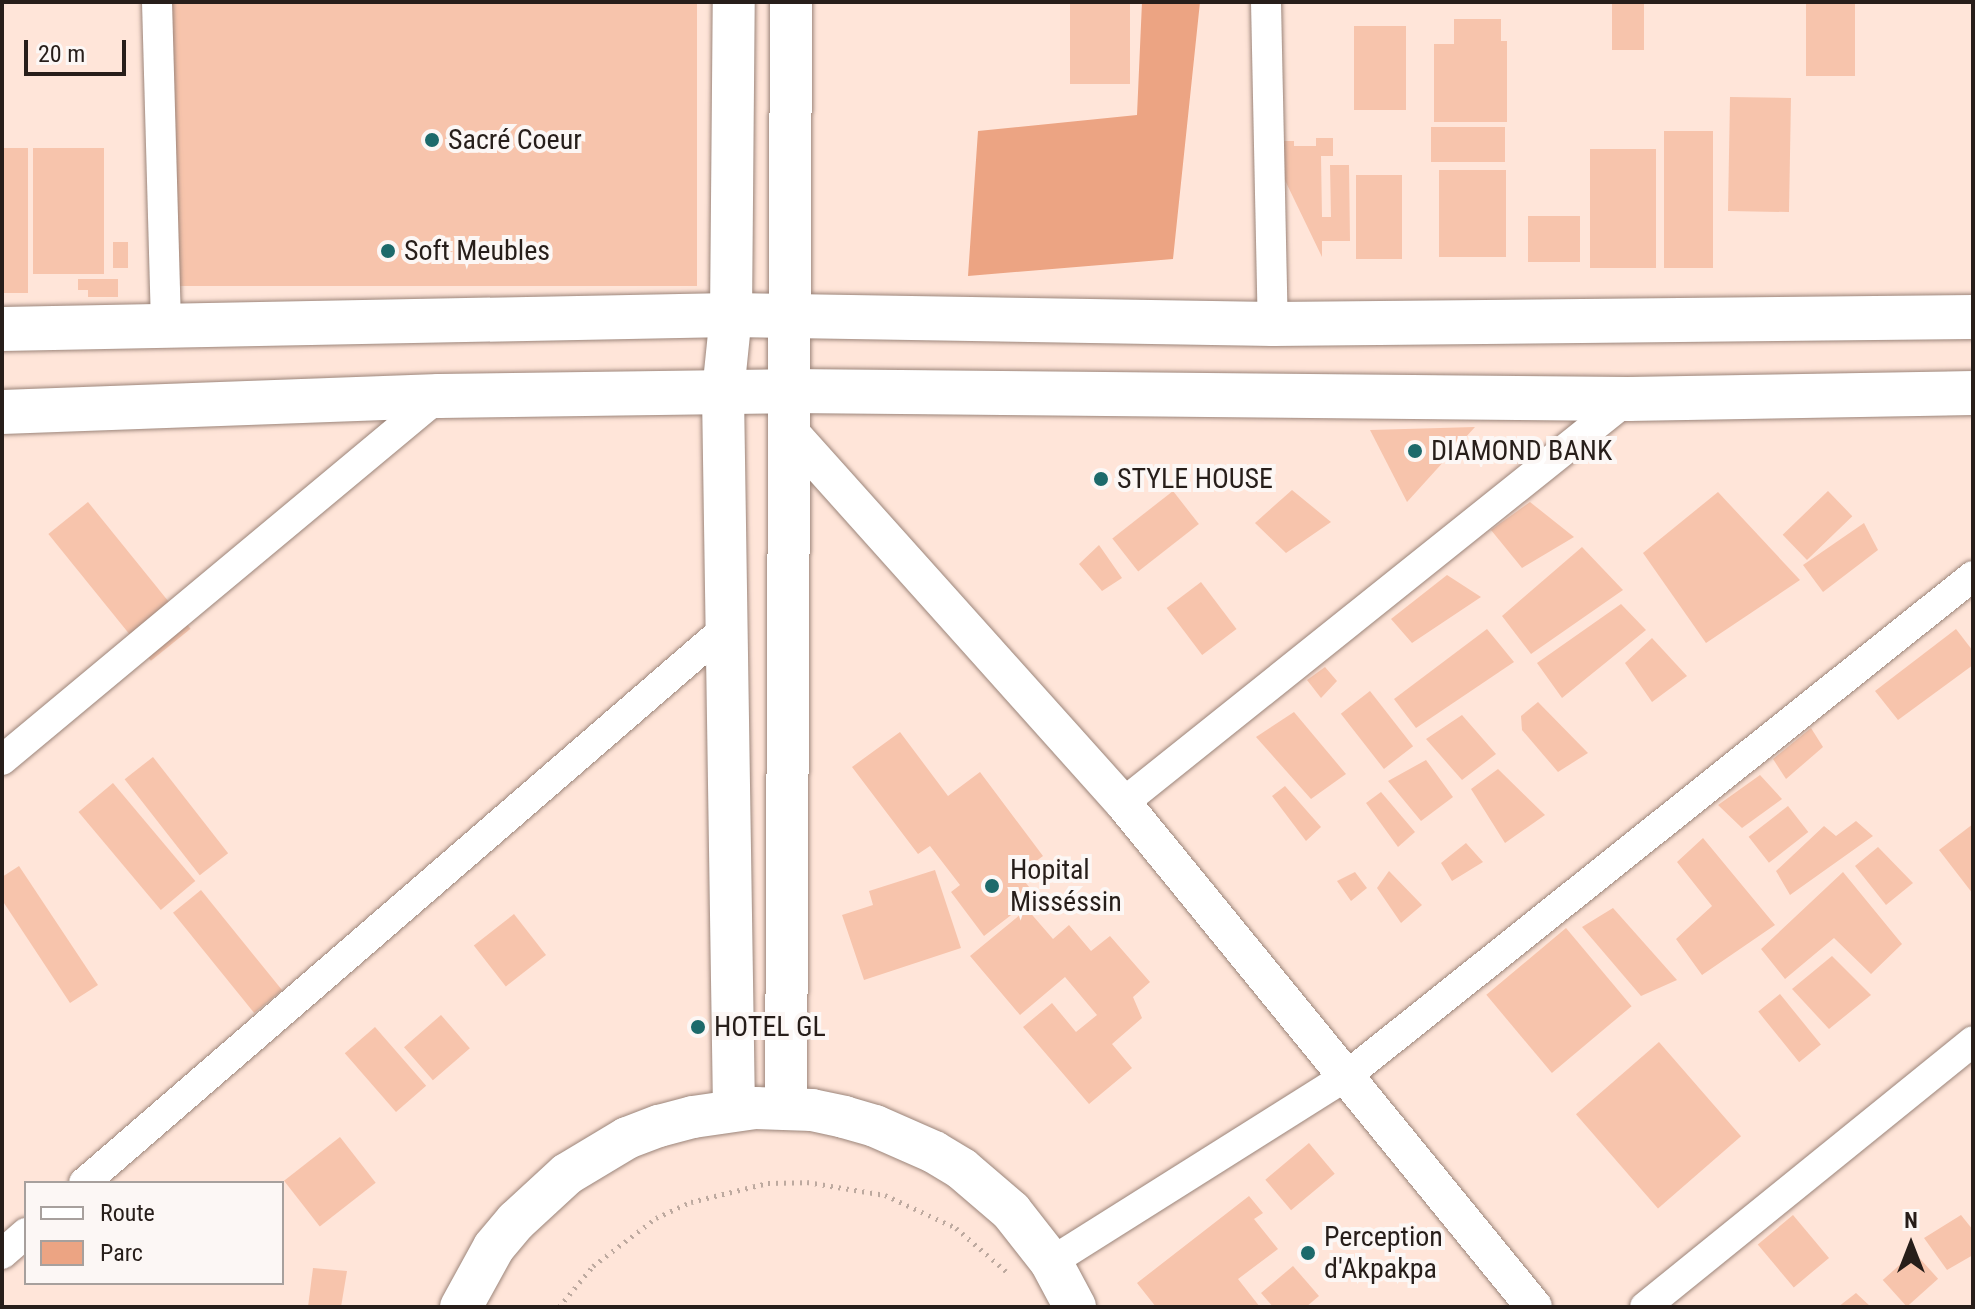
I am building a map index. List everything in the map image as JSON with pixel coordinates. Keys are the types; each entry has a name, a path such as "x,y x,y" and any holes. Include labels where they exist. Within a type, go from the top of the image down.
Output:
{"main road":[{"path":"734,2 731,315 723,392 734,1110"},
{"path":"786,1109 791,2"},
{"path":"2,329 731,315 1273,324 1973,317"},
{"path":"2,412 439,396 723,392 787,410 1973,393"},
{"path":"461,1307 494,1247 516,1221 567,1174 627,1138 659,1126 734,1110 786,1109 823,1112 875,1126 934,1152 962,1169 1011,1211 1033,1271 1075,1307"}],"street":[{"path":"157,2 166,328"},
{"path":"1266,2 1273,324"},
{"path":"2,760 439,396"},
{"path":"1123,803 1628,399"},
{"path":"787,410 1123,803 1534,1307"},
{"path":"1033,1271 1345,1077 1973,576"},
{"path":"86,1181 726,628"},
{"path":"1645,1307 1973,1041"},
{"path":"2,1254 24,1235"}],"path":[{"path":"559,1307 593,1266 656,1218 716,1194 768,1183 807,1182 885,1195 956,1228 1033,1271"}],"green space":[{"path":"1142,2 1200,2 1173,259 968,276 978,131 1137,115"}],"building":[{"name":"Sacré Coeur","path":"168,2 697,2 697,286 168,286"},
{"path":"1070,2 1130,2 1130,84 1070,84"},
{"path":"1612,2 1644,2 1644,50 1612,50"},
{"path":"1806,2 1855,2 1855,76 1806,76"},
{"path":"1454,19 1501,19 1501,41 1507,41 1507,122 1434,122 1434,44 1454,44"},
{"path":"1354,26 1406,26 1406,110 1354,110"},
{"path":"1730,97 1791,98 1789,212 1728,211"},
{"path":"1431,127 1505,127 1505,162 1431,162"},
{"path":"1664,131 1713,131 1713,268 1664,268"},
{"path":"1316,138 1333,138 1333,156 1321,156 1322,217 1331,217 1330,165 1349,165 1350,241 1322,241 1322,257 1266,141 1294,141 1294,146 1316,146"},
{"path":"2,148 28,148 28,293 2,293"},
{"path":"33,148 104,148 104,274 33,274"},
{"path":"1590,149 1656,149 1656,268 1590,268"},
{"path":"1439,170 1506,170 1506,257 1439,257"},
{"path":"1356,175 1402,175 1402,259 1356,259"},
{"path":"1528,216 1580,216 1580,262 1528,262"},
{"path":"113,242 128,242 128,268 113,268"},
{"path":"78,279 118,279 118,297 88,297 88,290 78,290"},
{"path":"1475,427 1407,502 1370,430"},
{"path":"1292,490 1331,522 1286,553 1255,523"},
{"path":"1173,491 1199,524 1138,572 1112,538"},
{"path":"1828,491 1852,516 1807,560 1783,535"},
{"path":"1718,492 1800,580 1706,643 1643,553"},
{"path":"88,502 191,629 151,661 48,534"},
{"path":"1530,502 1574,537 1522,568 1491,530"},
{"path":"1864,523 1878,550 1823,592 1803,565"},
{"path":"1099,545 1122,578 1102,591 1079,564"},
{"path":"1582,547 1623,590 1531,654 1502,616"},
{"path":"1447,575 1481,597 1412,643 1391,619"},
{"path":"1201,582 1237,629 1202,655 1167,608"},
{"path":"1621,604 1646,630 1562,698 1537,663"},
{"path":"1487,629 1514,662 1416,728 1394,699"},
{"path":"1956,629 1973,651 1973,665 1898,720 1875,691"},
{"path":"1652,638 1687,676 1652,702 1625,663"},
{"path":"1325,667 1337,681 1321,698 1307,680"},
{"path":"1370,691 1413,746 1384,769 1341,714"},
{"path":"1538,702 1588,753 1558,772 1522,730 1521,716"},
{"path":"1294,712 1346,774 1311,799 1256,737"},
{"path":"1462,715 1496,754 1462,780 1426,739"},
{"path":"1811,728 1823,747 1786,779 1773,759"},
{"path":"900,732 948,796 980,772 1043,856 1019,874 1036,896 984,936 951,892 960,885 930,846 918,854 852,767"},
{"path":"153,757 228,853 200,875 125,779"},
{"path":"1426,760 1453,797 1421,821 1388,781"},
{"path":"1498,769 1545,815 1505,843 1471,789"},
{"path":"1760,775 1782,799 1742,828 1718,805"},
{"path":"113,783 195,881 161,910 79,812"},
{"path":"1285,786 1321,827 1306,841 1272,796"},
{"path":"1381,792 1415,832 1398,847 1366,803"},
{"path":"1788,806 1808,832 1769,863 1749,837"},
{"path":"1856,821 1873,836 1790,895 1776,871 1824,826 1836,836"},
{"path":"1973,824 1973,894 1939,850"},
{"path":"1703,838 1775,925 1702,975 1676,939 1712,906 1677,862"},
{"path":"1466,843 1483,862 1452,881 1441,863"},
{"path":"1878,847 1913,883 1886,905 1855,866"},
{"path":"19,866 98,985 70,1003 2,900 2,877"},
{"path":"935,870 961,948 864,980 842,915 873,905 869,891"},
{"path":"1389,871 1422,905 1401,923 1377,888"},
{"path":"1355,872 1367,888 1351,901 1337,881"},
{"path":"1843,872 1902,944 1871,974 1834,938 1785,979 1761,949"},
{"path":"201,890 282,990 254,1013 173,913"},
{"path":"1613,908 1677,980 1641,996 1582,927"},
{"name":"Hopital Misséssin","path":"1027,909 1053,939 1069,925 1091,951 1110,936 1150,982 1133,997 1142,1018 1112,1044 1132,1068 1089,1104 1023,1027 1052,1003 1076,1032 1097,1015 1065,977 1020,1015 970,956"},
{"path":"514,914 546,955 506,986 474,945"},
{"path":"1566,928 1632,1006 1552,1073 1486,995"},
{"path":"1832,956 1871,995 1829,1029 1792,989"},
{"path":"1780,994 1821,1045 1799,1062 1758,1012"},
{"path":"441,1015 470,1048 433,1080 404,1047"},
{"path":"375,1027 426,1086 396,1112 345,1053"},
{"path":"1659,1042 1741,1136 1658,1209 1576,1114"},
{"path":"340,1137 376,1183 320,1226 284,1181"},
{"path":"1309,1143 1335,1174 1291,1210 1265,1180"},
{"path":"1249,1196 1263,1213 1254,1219 1278,1249 1238,1279 1260,1307 1156,1307 1137,1283"},
{"path":"1793,1215 1829,1258 1794,1287 1758,1245"},
{"path":"1961,1215 1973,1230 1973,1255 1947,1270 1924,1238"},
{"path":"1914,1252 1938,1279 1907,1307 1883,1280"},
{"path":"1293,1266 1319,1296 1306,1307 1273,1307 1261,1293"},
{"path":"313,1268 347,1271 341,1307 308,1307"},
{"path":"1856,1293 1871,1307 1838,1307"}],"place":[{"name":"Sacré Coeur","path":"432,140"},
{"name":"Soft Meubles","path":"388,251"},
{"name":"DIAMOND BANK","path":"1415,451"},
{"name":"STYLE HOUSE","path":"1101,479"},
{"name":"Hopital Misséssin","path":"992,886"},
{"name":"HOTEL GL","path":"698,1027"},
{"name":"Perception d'Akpakpa","path":"1308,1253"}]}
